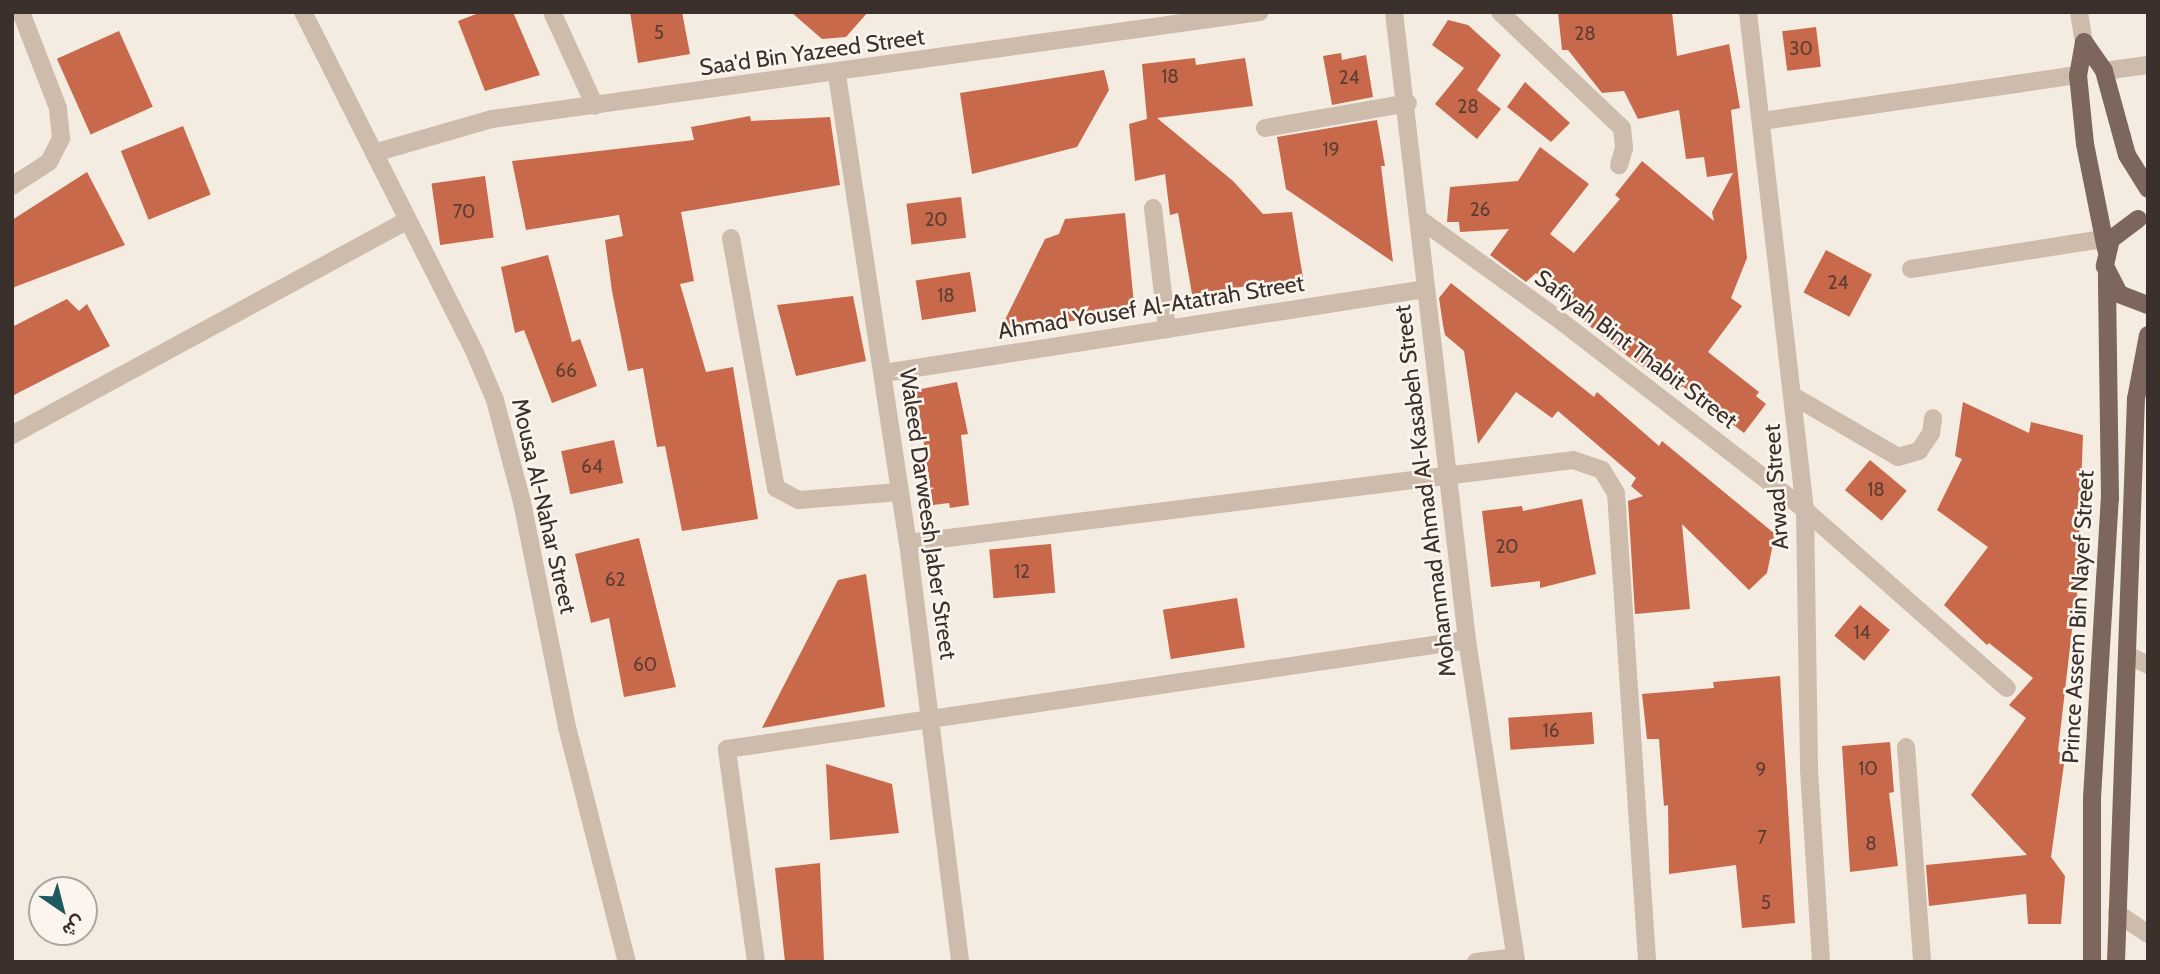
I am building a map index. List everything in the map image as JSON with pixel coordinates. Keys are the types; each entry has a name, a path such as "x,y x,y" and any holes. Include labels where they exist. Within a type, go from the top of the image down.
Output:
{"main road":[{"path":"2084,42 2104,71 2127,155 2148,189"},
{"path":"2084,42 2078,75 2089,174 2105,244"},
{"path":"2105,244 2118,230 2143,218"},
{"name":"Prince Assem Bin Nayef Street","path":"2092,962 2092,798 2110,499 2105,244"},
{"path":"2107,275 2119,294 2148,305"},
{"path":"2116,962 2129,656 2136,399 2148,335"}],"street":[{"path":"12,186 49,162 61,138 58,108 21,12"},
{"name":"Mousa Al-Nahar Street","path":"303,12 406,221 475,353 495,400 522,502 567,727 627,962"},
{"path":"552,12 594,106"},
{"name":"Saa'd Bin Yazeed Street","path":"374,153 492,119 837,75 1153,20 1260,12"},
{"name":"Mohammad Ahmad Al-Kasabeh Street","path":"1394,12 1408,103 1421,220 1425,289 1467,640 1516,959"},
{"path":"1500,12 1616,120 1625,137 1619,165"},
{"name":"Arwad Street","path":"1748,12 1795,397 1805,510 1809,770 1821,962"},
{"path":"2078,12 2084,42"},
{"path":"2104,71 2148,65"},
{"name":"Waleed Darweesh Jaber Street","path":"837,75 908,543 932,718 960,962"},
{"path":"1762,121 2078,75"},
{"path":"1265,128 1408,103"},
{"path":"1153,208 1167,330"},
{"name":"Safiyah Bint Thabit Street","path":"1421,220 1557,318 1805,510 2007,688"},
{"path":"12,435 406,221"},
{"path":"731,238 776,488 789,497 808,500 900,492"},
{"path":"1911,270 2105,244"},
{"name":"Ahmad Yousef Al-Atatrah Street","path":"884,373 1425,289"},
{"path":"1795,397 1898,457 1908,457 1927,442 1933,418"},
{"path":"908,543 1573,460 1602,470 1616,493 1647,962"},
{"path":"756,962 727,749 1467,640"},
{"path":"2129,656 2148,665"},
{"path":"1906,747 1922,962"},
{"path":"2117,913 2148,934"},
{"path":"1476,962 1516,959"}],"building":[{"path":"481,12 513,12 540,75 485,91 458,21"},
{"path":"630,12 682,12 690,54 638,63"},
{"path":"791,12 868,12 846,37 822,39"},
{"path":"1558,12 1672,12 1677,56 1729,44 1740,108 1731,110 1747,258 1731,298 1742,306 1708,352 1759,392 1756,396 1766,404 1744,433 1682,386 1677,392 1626,355 1563,305 1569,297 1536,273 1526,282 1490,255 1509,229 1460,232 1459,222 1447,222 1450,187 1518,181 1540,147 1589,184 1550,234 1574,253 1620,199 1615,195 1642,161 1714,221 1712,212 1733,173 1707,177 1704,157 1686,159 1679,110 1638,119 1624,91 1602,93 1568,50 1562,50"},
{"path":"1448,20 1468,25 1501,55 1477,90 1501,109 1477,139 1435,104 1464,68 1432,45"},
{"path":"1816,27 1821,67 1787,71 1782,31"},
{"path":"119,31 153,107 91,134 57,59"},
{"path":"1341,53 1342,60 1366,55 1373,97 1332,105 1323,56"},
{"path":"1195,58 1196,65 1245,58 1253,106 1157,118 1233,181 1263,214 1292,212 1303,278 1192,294 1178,213 1170,215 1165,174 1135,181 1129,124 1147,119 1142,64"},
{"path":"1104,70 1109,90 1077,147 972,174 960,93"},
{"path":"1525,82 1570,123 1551,142 1507,107"},
{"path":"750,116 751,121 830,117 840,185 681,212 694,281 680,284 706,372 733,367 758,519 682,531 665,446 657,447 643,368 628,371 612,291 605,240 623,236 619,215 526,230 512,161 694,140 691,127"},
{"path":"1377,120 1385,166 1381,166 1393,262 1286,189 1277,137"},
{"path":"183,126 211,195 149,220 121,151"},
{"path":"87,172 125,245 12,288 12,220"},
{"path":"485,176 494,237 440,245 432,184"},
{"path":"961,197 966,238 911,244 906,204"},
{"path":"1125,213 1135,313 1000,330 1045,239 1059,234 1065,219"},
{"path":"1826,250 1872,274 1849,317 1803,292"},
{"path":"548,255 572,342 580,339 597,386 552,403 524,330 515,333 501,267"},
{"path":"970,272 976,312 922,320 916,281"},
{"path":"1451,283 1594,397 1597,392 1659,446 1662,441 1775,534 1767,573 1749,590 1682,524 1690,609 1635,614 1628,501 1643,496 1631,486 1636,478 1558,411 1552,418 1516,392 1478,444 1464,351 1445,335 1443,325 1439,298"},
{"path":"853,296 866,361 796,376 777,305"},
{"path":"67,299 79,311 87,304 110,346 12,396 12,327"},
{"path":"957,382 968,434 961,435 969,505 950,508 949,503 933,505 916,390"},
{"path":"1963,402 2029,433 2031,422 2083,435 2076,624 2073,621 2058,751 2065,757 2051,857 2065,876 2061,924 2028,924 2026,894 1929,906 1926,865 2027,855 1971,795 2026,718 2009,705 2033,678 1989,643 1987,645 1944,605 1988,547 1937,510 1962,459 1955,456"},
{"path":"614,440 623,483 570,494 561,451"},
{"path":"1870,460 1907,491 1882,521 1845,490"},
{"path":"1582,499 1596,574 1540,588 1540,581 1491,587 1482,511 1522,506 1523,511"},
{"path":"639,538 676,687 624,697 609,618 591,623 575,554"},
{"path":"1051,544 1055,593 994,598 989,549"},
{"path":"866,574 885,707 762,728 838,580"},
{"path":"1237,598 1245,647 1171,659 1163,610"},
{"path":"1860,605 1890,630 1864,661 1834,636"},
{"path":"1780,676 1795,923 1742,928 1736,865 1669,874 1668,805 1664,806 1659,739 1647,739 1642,694 1714,688 1713,682"},
{"path":"1592,712 1594,744 1510,750 1508,718"},
{"path":"1890,742 1894,792 1889,793 1898,866 1850,872 1842,746"},
{"path":"826,764 892,784 899,833 830,840"},
{"path":"820,863 824,962 785,962 775,868"}]}
